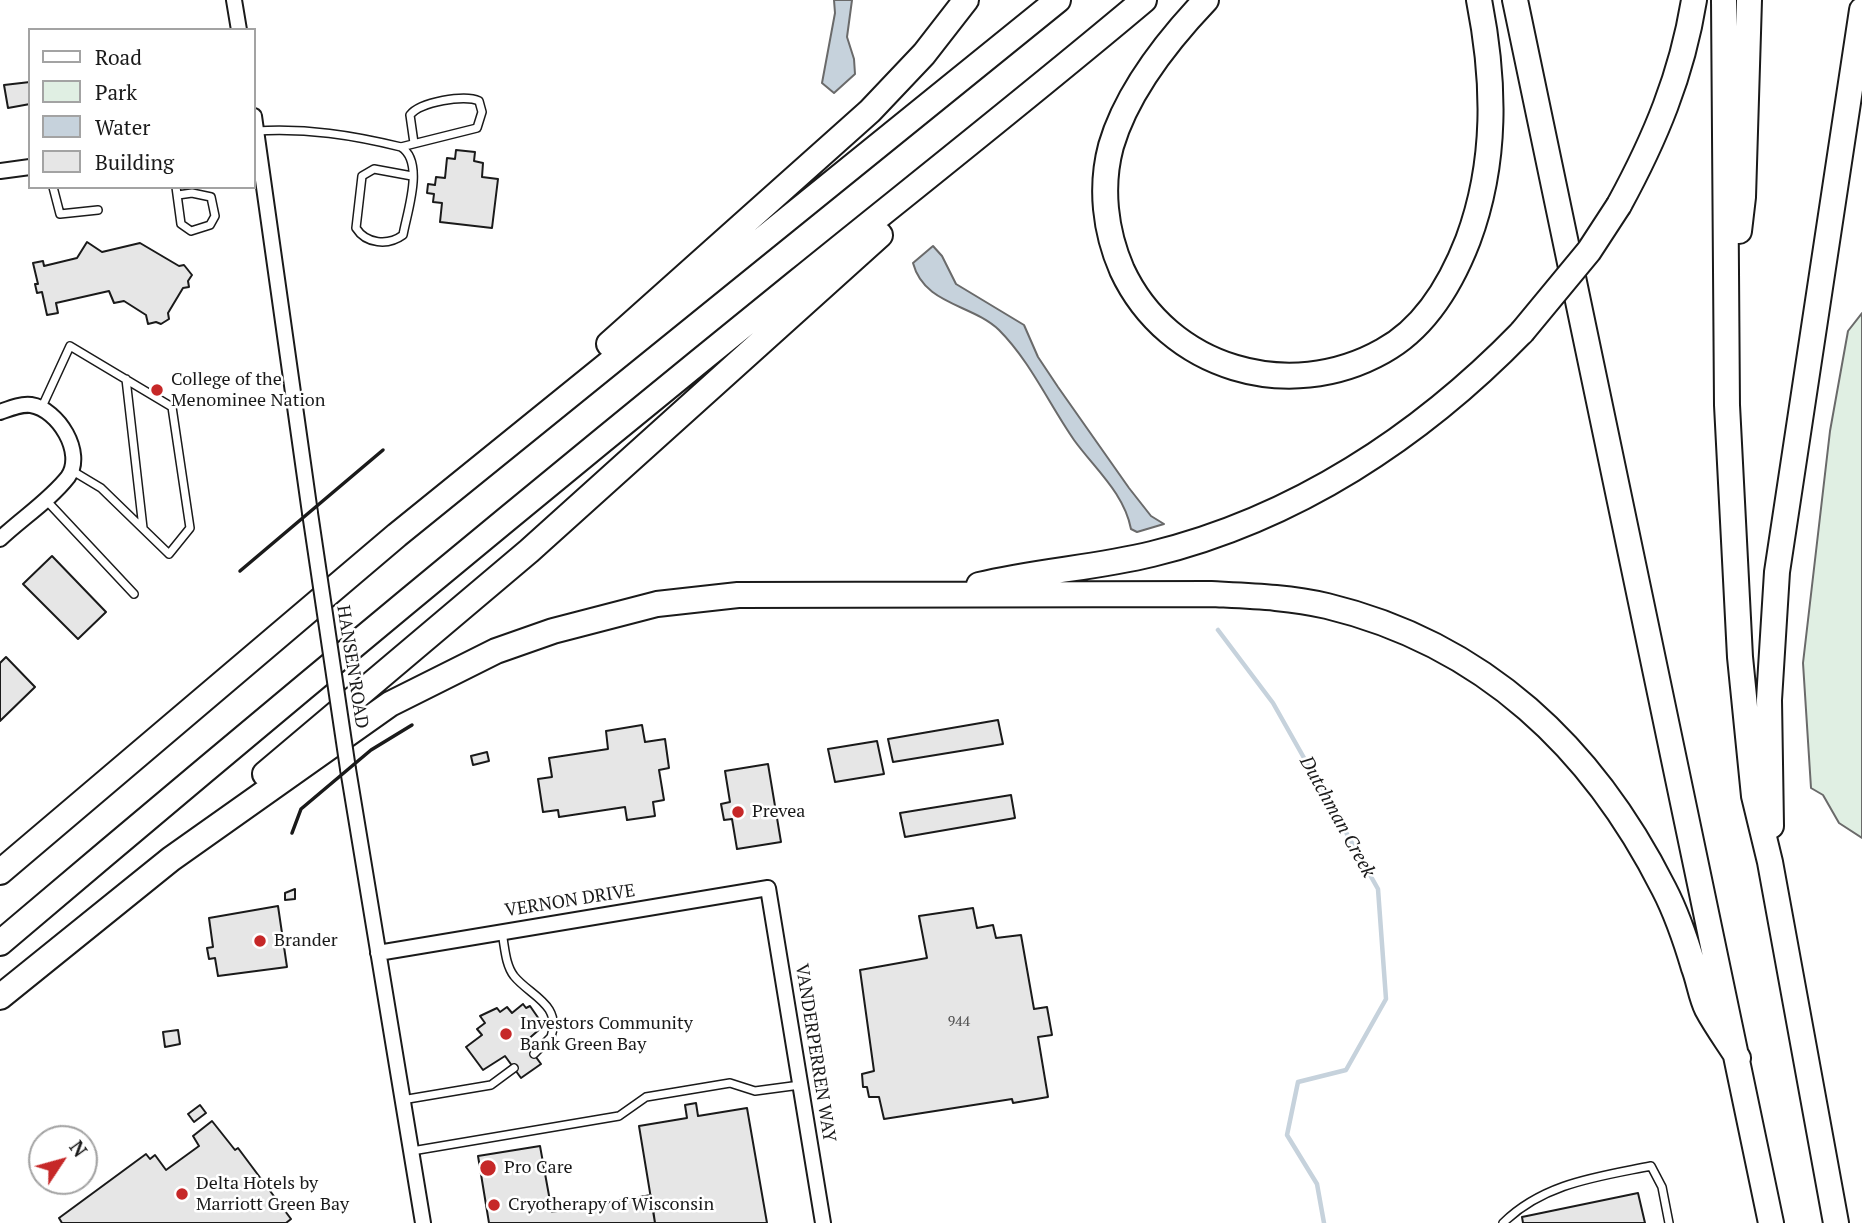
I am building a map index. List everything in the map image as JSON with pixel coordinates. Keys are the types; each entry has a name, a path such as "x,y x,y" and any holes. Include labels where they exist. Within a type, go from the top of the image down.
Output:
{"highway":[{"path":"397,535 870,111 924,54 966,0"},
{"path":"0,872 397,535 1059,0"},
{"path":"0,943 788,290 1007,116 1144,0"},
{"path":"1206,0 1176,34 1144,78 1119,127 1107,168 1105,206 1108,228 1115,254 1140,300 1178,340 1212,360 1239,371 1290,376 1341,370 1384,351 1407,333 1436,303 1457,268 1476,217 1488,171 1490,89 1479,0"},
{"path":"1515,0 1771,1223"},
{"path":"941,595 1010,578 1083,570 1154,554 1229,531 1298,500 1391,446 1455,397 1522,332 1589,251 1619,205 1652,145 1678,78 1693,0"},
{"path":"1724,0 1727,333 1740,657 1754,796 1770,862 1836,1223"},
{"path":"1727,333 1743,197 1749,0"},
{"path":"1770,862 1769,701 1777,572 1862,10"},
{"path":"171,859 228,803 322,728 539,541 821,290 1007,116"},
{"path":"0,997 171,859 390,704 496,651 553,631 657,604 738,595 1199,594 1287,598 1366,617 1444,651 1495,681 1540,718 1606,792 1665,890 1683,933 1706,1007 1738,1058"}],"street":[{"path":"234,0 239,28"},
{"name":"HANSEN ROAD","path":"256,139 348,769 423,1223"},
{"path":"0,171 28,167"},
{"path":"0,412 17,405 34,405 41,409 52,416 68,436 74,459 69,476 3,537"},
{"path":"0,518 3,537"},
{"name":"VERNON DRIVE","path":"378,953 768,888"},
{"name":"VANDERPERREN WAY","path":"768,888 823,1223"}],"lane":[{"path":"256,132 291,129 339,132 401,146 414,144 477,128 482,112 479,101 470,98 417,107 410,114 414,144"},
{"path":"401,146 408,151 413,161 412,176 403,235 390,243 361,236 356,228 362,176 374,169 412,176"},
{"path":"54,189 60,214 97,210"},
{"path":"177,191 211,197 215,216 210,225 191,231 181,224 177,191"},
{"path":"41,409 70,346 172,407 190,528 169,554 101,488 70,470"},
{"path":"126,379 143,529"},
{"path":"44,498 134,594"},
{"path":"502,932 509,966 515,977 542,999 554,1020 551,1037 534,1054"},
{"path":"402,1100 491,1085 514,1068"},
{"path":"411,1152 619,1116 646,1097 730,1083 755,1091 800,1084"},
{"path":"1503,1223 1516,1210 1560,1185 1651,1166 1662,1187 1669,1223"}],"green space":[{"path":"1862,313 1862,838 1839,823 1823,795 1811,788 1803,663 1830,431 1848,331"}],"water":[{"path":"834,0 852,0 847,37 854,59 855,74 834,93 822,83 835,13"},
{"path":"933,246 942,256 956,284 1024,325 1038,357 1129,488 1151,516 1164,524 1137,532 1131,529 1122,504 1108,482 1074,440 1010,342 988,321 927,288 913,263"}],"building":[{"path":"28,82 28,104 8,108 4,85"},
{"path":"456,150 475,152 474,161 483,163 482,177 498,179 492,228 440,222 442,203 433,202 434,194 427,193 428,184 435,185 436,177 445,178 447,158 455,159"},
{"path":"87,242 102,252 140,243 179,266 184,265 192,275 188,281 189,287 183,288 168,313 169,319 161,324 148,324 146,315 124,301 114,303 109,291 56,303 58,313 47,315 42,292 37,293 35,284 38,284 33,263 43,261 44,266 77,258"},
{"path":"52,556 106,612 78,639 23,584"},
{"path":"6,657 35,687 0,721 0,663"},
{"path":"998,720 1003,744 893,762 888,739"},
{"path":"642,725 645,742 665,739 669,768 659,770 664,800 653,802 655,816 627,820 625,807 559,817 558,810 543,812 538,779 552,777 549,758 608,749 606,731"},
{"path":"877,741 884,774 835,782 828,749"},
{"path":"487,752 489,761 473,765 471,756"},
{"path":"768,764 781,842 737,849 732,819 724,820 721,804 730,802 725,771"},
{"path":"1011,795 1015,818 905,837 900,813"},
{"path":"295,889 295,899 285,900 285,893"},
{"path":"278,906 287,967 218,976 215,958 209,959 207,948 213,947 209,918"},
{"path":"973,908 977,928 993,925 996,938 1021,935 1034,1009 1047,1007 1052,1035 1038,1037 1048,1097 1013,1103 1012,1099 884,1119 879,1097 869,1097 867,1087 863,1087 862,1074 874,1071 860,970 927,958 919,916"},
{"path":"523,1004 526,1008 530,1006 539,1019 536,1021 541,1028 525,1042 541,1064 521,1078 505,1056 483,1070 466,1047 482,1035 477,1029 485,1023 480,1016 497,1008 500,1012 507,1007 512,1013"},
{"path":"178,1030 180,1044 165,1047 163,1032"},
{"path":"696,1103 698,1116 747,1108 767,1223 655,1223 639,1126 687,1118 685,1105"},
{"path":"200,1105 206,1113 194,1122 188,1114"},
{"name":"Delta Hotels by Marriott Green Bay","path":"212,1121 235,1150 238,1148 291,1219 286,1223 62,1223 59,1218 90,1195 98,1195 98,1189 146,1154 150,1159 155,1155 166,1170 199,1146 193,1136"},
{"path":"540,1146 552,1212 651,1195 655,1223 489,1223 478,1156"},
{"path":"1638,1193 1645,1223 1523,1223 1522,1217"}],"waterway":[{"name":"Dutchman Creek","path":"1218,630 1273,703 1378,889 1386,999 1346,1070 1298,1082 1287,1135 1317,1184 1324,1223"}],"wall":[{"path":"240,571 383,450"},
{"path":"292,833 301,809 371,750 412,725"}],"place":[{"name":"College of the Menominee Nation","path":"157,390"},
{"name":"Prevea","path":"738,812"},
{"name":"Brander","path":"260,941"},
{"name":"Investors Community Bank Green Bay","path":"506,1034"},
{"name":"Pro Care","path":"488,1168"},
{"name":"Delta Hotels by Marriott Green Bay","path":"182,1194"},
{"name":"Cryotherapy of Wisconsin","path":"494,1205"}]}
